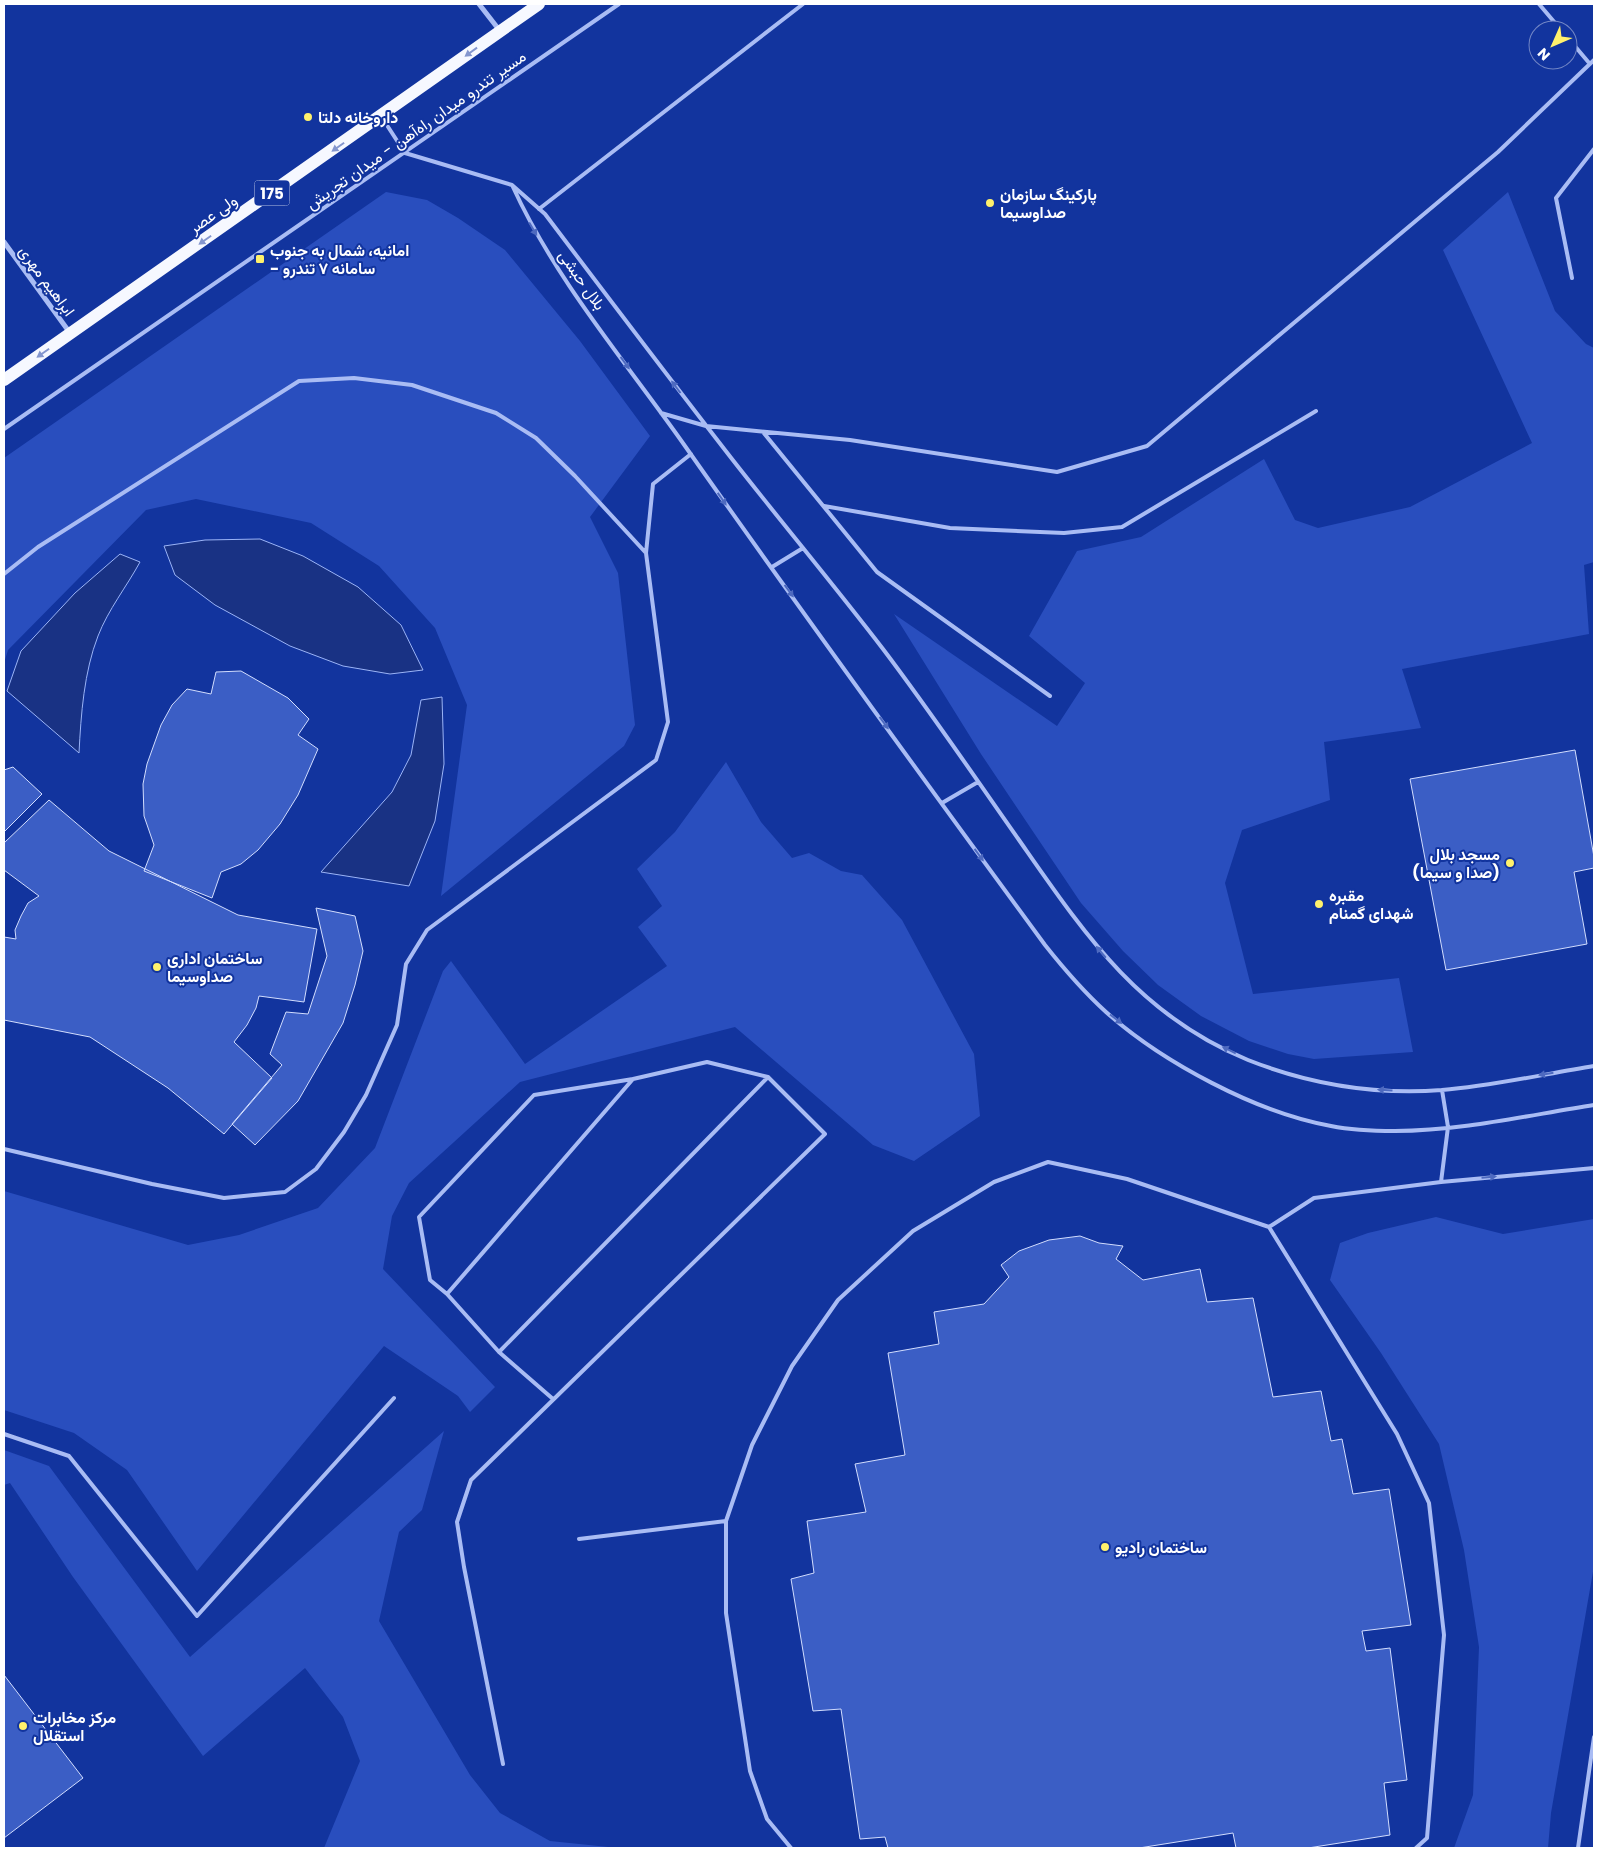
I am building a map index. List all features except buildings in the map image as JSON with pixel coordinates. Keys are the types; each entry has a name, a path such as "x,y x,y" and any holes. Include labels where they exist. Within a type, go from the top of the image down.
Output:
{"main road":[{"name":"ولی عصر","path":"4,380 539,4"}],"street":[{"path":"479,4 500,31"},
{"name":"ابراهیم مهری","path":"4,242 70,334"}],"lane":[{"name":"مسیر تندرو میدان راه‌آهن - میدان تجریش","path":"4,429 405,154 619,4"},
{"path":"539,210 803,4"},
{"path":"1539,4 1553,20"},
{"path":"1578,50 1590,64"},
{"path":"661,413 706,426 850,440 1057,472 1147,446 1498,152 1594,60"},
{"path":"381,116 405,154 512,185 539,210 706,426 884,651 1080,927 1128,982 1158,1007 1201,1036 1246,1059 1289,1075 1328,1084 1401,1091 1442,1090 1594,1066"},
{"path":"1572,278 1556,198 1594,149"},
{"name":"بلال حبشی","path":"512,185 530,226 569,284 772,568 1044,946 1072,979 1107,1013 1155,1049 1239,1096 1279,1112 1331,1126 1395,1131 1448,1127 1594,1105"},
{"path":"4,574 38,547 299,381 354,378 412,385 496,413 536,438 575,476 646,553"},
{"path":"824,506 950,528 1064,533 1122,527 1316,411"},
{"path":"763,432 877,572 1050,696"},
{"path":"4,1149 152,1184 224,1198 285,1192 316,1169 344,1132 366,1095 397,1025 406,964 427,930 656,760 668,722 646,553 653,484 691,454"},
{"path":"772,568 803,548"},
{"path":"942,804 978,782"},
{"path":"503,1764 464,1567 457,1522 471,1480 825,1134 768,1077 708,1062 633,1080 534,1096 419,1217 430,1280 446,1294 499,1352 553,1399"},
{"path":"499,1352 768,1077"},
{"path":"446,1294 633,1080"},
{"path":"1441,1182 1448,1127 1442,1090"},
{"path":"791,1848 767,1819 750,1771 726,1613 726,1521 752,1445 792,1366 838,1300 913,1231 994,1182 1048,1162 1127,1179 1269,1227 1397,1434 1428,1503 1444,1635 1427,1838 1416,1848"},
{"path":"1269,1227 1314,1198 1441,1182 1594,1168"},
{"path":"4,1434 69,1456 197,1616 394,1398"},
{"path":"578,1539 726,1521"},
{"path":"1578,1848 1594,1737"}],"shaded area":[{"path":"386,192 427,200 458,218 505,250 580,341 650,436 590,517 618,573 635,725 624,746 441,896 467,705 435,628 379,566 311,523 196,499 146,510 8,650 4,663 4,458"},
{"path":"1508,192 1555,311 1586,344 1594,348 1594,562 1584,565 1589,634 1402,669 1421,728 1324,742 1330,800 1242,830 1225,883 1253,994 1399,978 1413,1052 1314,1059 1288,1054 1249,1041 1201,1016 1158,985 1123,951 1081,903 981,754 894,614 1057,726 1085,683 1029,636 1077,551 1141,537 1264,459 1295,520 1318,528 1410,507 1532,443 1443,250"},
{"path":"260,539 303,556 358,587 401,625 423,670 390,674 343,666 290,646 215,605 175,575 164,546 205,540"},
{"path":"120,554 140,562 107,617 93,650 84,693 79,753 7,691 21,651 75,593"},
{"path":"442,697 444,764 435,821 409,886 321,872 392,792 411,755 421,700"},
{"path":"726,762 761,822 792,858 809,853 841,871 862,875 902,920 974,1054 980,1116 914,1161 873,1145 735,1027 520,1082 409,1183 392,1216 383,1269 495,1387 470,1412 458,1396 384,1346 197,1571 127,1470 74,1433 4,1410 4,1191 188,1245 239,1235 318,1208 375,1148 443,971 451,961 525,1064 667,966 638,927 662,906 637,869 675,832"},
{"path":"1436,1217 1503,1234 1594,1219 1594,1566 1551,1813 1548,1848 1454,1848 1473,1795 1479,1647 1464,1550 1439,1444 1381,1353 1330,1280 1340,1243 1368,1233"},
{"path":"444,1431 422,1510 399,1532 379,1621 470,1775 500,1813 550,1841 618,1848 324,1848 360,1761 343,1717 305,1668 203,1756 73,1577 10,1483 4,1485 4,1450 49,1466 190,1657"}],"place":[{"name":"داروخانه دلتا","path":"308,117"},
{"name":"پارکینگ سازمان صداوسیما","path":"990,203"},
{"name":"امانیه، شمال به جنوب - سامانه ۷ تندرو","path":"260,259"},
{"name":"مسجد بلال (صدا و سیما)","path":"1510,863"},
{"name":"مقبره شهدای گمنام","path":"1319,904"},
{"name":"ساختمان اداری صداوسیما","path":"157,967"},
{"name":"ساختمان رادیو","path":"1105,1547"},
{"name":"مرکز مخابرات استقلال","path":"23,1726"}]}
